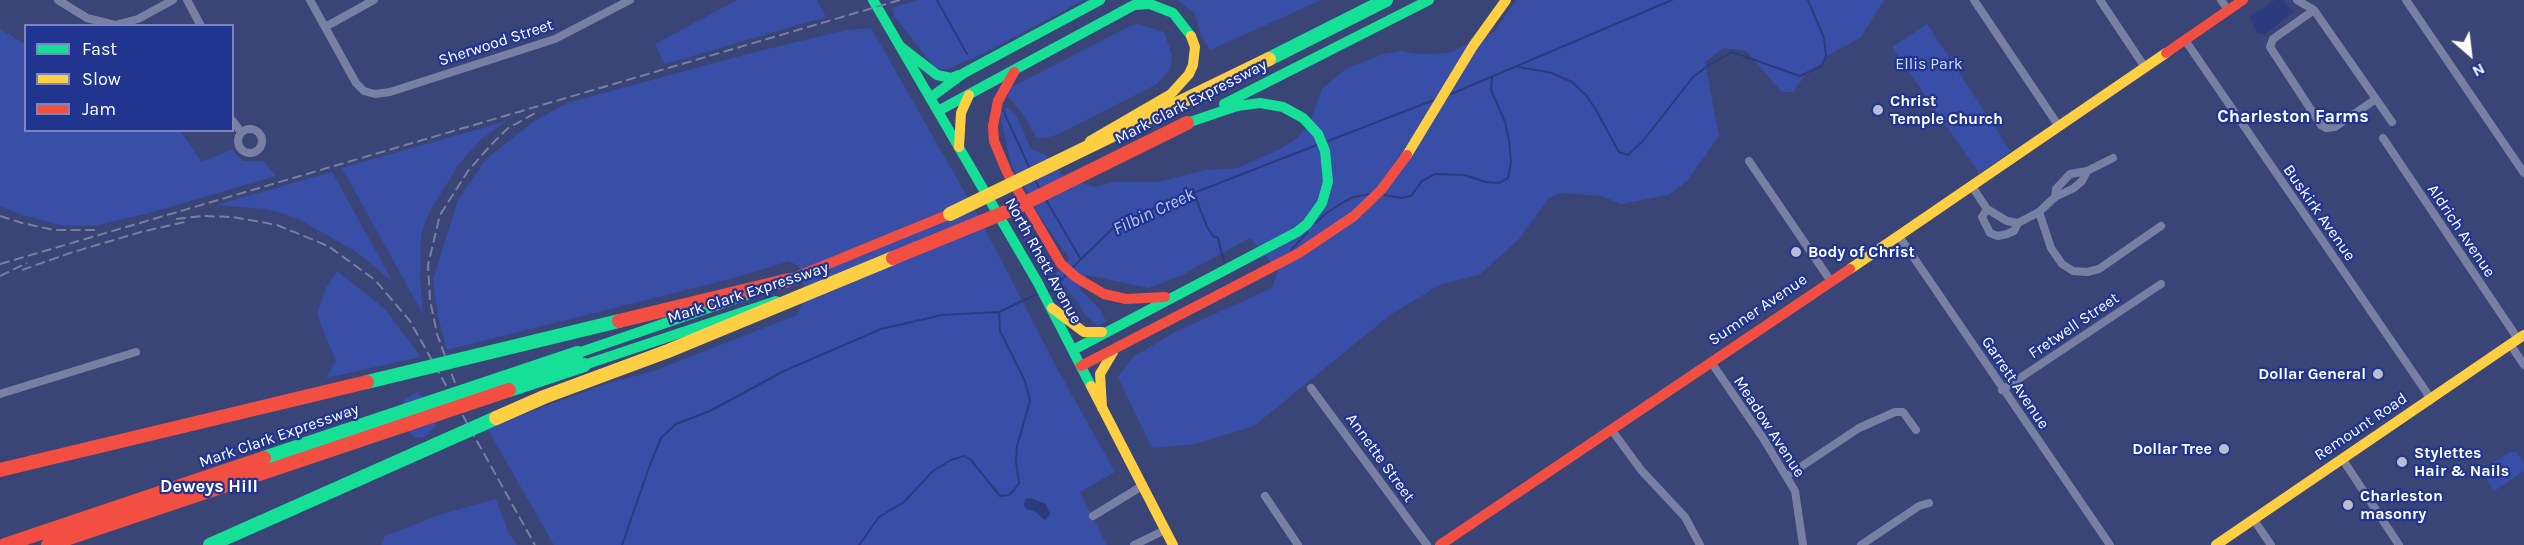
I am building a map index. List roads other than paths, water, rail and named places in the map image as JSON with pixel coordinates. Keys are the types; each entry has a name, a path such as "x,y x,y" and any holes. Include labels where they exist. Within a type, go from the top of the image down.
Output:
{"main road":[{"name":"North Rhett Avenue","path":"873,0 1052,308 1173,545"},
{"path":"901,47 937,75 951,78 1100,0"},
{"name":"Mark Clark Expressway","path":"5,545 615,342 856,254 1018,183 1386,0"},
{"name":"Mark Clark Expressway","path":"48,545 834,282 1012,209 1429,0"},
{"path":"1081,366 1258,274 1325,237 1354,216 1381,190 1404,161 1473,46 1506,0"},
{"name":"Sumner Avenue","path":"1440,545 2185,40 2224,5 2243,0"},
{"path":"938,111 1134,5 1150,4 1173,13 1189,31 1195,47 1194,65 1183,83 1171,94 1018,183"},
{"path":"1021,65 1010,76 998,101 994,141 1007,172 1062,264 1104,294 1126,299 1150,299 1187,290"},
{"path":"930,98 964,73"},
{"path":"959,147 961,113 969,94"},
{"path":"1073,350 1297,232 1315,214 1326,192 1327,161 1323,142 1303,118 1283,106 1260,103 1237,106 1187,123"},
{"path":"0,470 789,280"},
{"path":"210,545 544,397 668,351 834,282"},
{"path":"1052,308 1084,332 1102,332 1113,328"},
{"name":"Remount Road","path":"2216,545 2517,339"},
{"path":"1102,408 1100,374 1114,350"}],"street":[{"path":"58,0 87,18 111,24"},
{"path":"119,24 138,19 173,0"},
{"path":"187,0 200,24"},
{"path":"310,0 326,27 374,0"},
{"name":"Sherwood Street","path":"326,27 356,83 364,91 375,94 390,92 555,39 630,0"},
{"path":"1974,0 2058,125"},
{"path":"2100,0 2144,66"},
{"path":"2297,0 2314,10 2392,122"},
{"path":"2406,0 2524,173"},
{"path":"2314,10 2273,39 2270,47 2320,125 2326,128 2336,127 2376,99"},
{"name":"Buskirk Avenue","path":"2185,40 2427,393 2429,401"},
{"path":"234,123 241,132"},
{"name":"Aldrich Avenue","path":"2383,138 2517,339 2524,364"},
{"path":"2055,197 2056,189 2070,174 2087,171 2113,158"},
{"path":"1749,161 1830,280"},
{"path":"1987,209 1982,217 1990,233 1998,236 2007,234 2014,231 2018,223 2039,212 2055,197 2074,188 2082,181 2087,171"},
{"path":"1971,185 1987,209 2001,218 2018,223"},
{"path":"2039,212 2051,248 2062,264 2073,271 2087,272 2099,269 2161,226"},
{"name":"Garrett Avenue","path":"1899,236 2110,545"},
{"name":"Fretwell Street","path":"2002,390 2161,284"},
{"path":"0,394 136,352"},
{"name":"Meadow Avenue","path":"1711,362 1795,491 1803,545"},
{"name":"Annette Street","path":"1311,388 1427,545"},
{"path":"1786,476 1859,428 1894,412 1903,412 1916,430"},
{"path":"1611,429 1641,470 1685,517 1700,545"},
{"path":"2343,460 2399,545"},
{"path":"1093,516 1142,486"},
{"path":"1265,495 1298,545"},
{"path":"1861,545 1919,506 1929,503"},
{"path":"2254,519 2271,545"},
{"path":"1134,545 1165,530"}],"waterway":[{"path":"937,0 967,54"},
{"name":"Filbin Creek","path":"1451,94 1672,0"},
{"path":"1519,67 1552,73 1572,82 1586,95 1619,152 1628,155 1643,141 1693,77 1732,52 1800,76 1821,66 1826,57 1824,38 1808,0"},
{"path":"1384,195 1401,198 1411,196 1422,181 1435,174 1464,175 1486,182 1499,183 1508,178 1511,162 1509,140 1505,122 1491,90 1492,78"},
{"name":"Filbin Creek","path":"1328,141 1434,100"},
{"path":"1003,110 1030,169"},
{"name":"Filbin Creek","path":"1073,267 1113,228 1145,212 1317,145"},
{"path":"1035,180 1041,191"},
{"path":"1194,193 1207,227 1213,236 1218,238 1224,262"},
{"path":"1316,223 1325,214 1353,197 1370,194"},
{"path":"1045,198 1080,258"},
{"path":"1291,250 1308,232"},
{"name":"Filbin Creek","path":"1047,291 1056,287 1065,276"},
{"name":"Filbin Creek","path":"622,545 661,438 676,424 710,411 784,371 881,329 942,315 999,312 1039,293"},
{"path":"859,545 879,517 904,502 933,471 951,460 964,456 971,460 1000,496 1009,495 1019,483 1016,461 1017,446 1030,401 1025,381 1000,331 999,312"}],"railway":[{"path":"0,264 900,0"},
{"path":"455,383 437,334 430,300 428,265 440,215 468,171 490,146 507,129 535,113"},
{"path":"0,216 54,230 99,230"},
{"path":"176,219 202,216 233,217 277,225 328,246 375,280 410,321 535,545"},
{"path":"22,270 141,232 185,222"},
{"path":"0,276 27,263"}],"place":[{"name":"Christ Temple Church","path":"1878,110"},
{"name":"Body of Christ","path":"1796,252"},
{"name":"Dollar General","path":"2378,374"},
{"name":"Dollar Tree","path":"2224,449"},
{"name":"Stylettes Hair & Nails","path":"2402,462"},
{"name":"Charleston masonry","path":"2348,505"}],"district":[{"name":"Charleston Farms","path":"2293,117"},
{"name":"Deweys Hill","path":"209,487"}],"park label":[{"name":"Ellis Park","path":"1929,64"}]}
